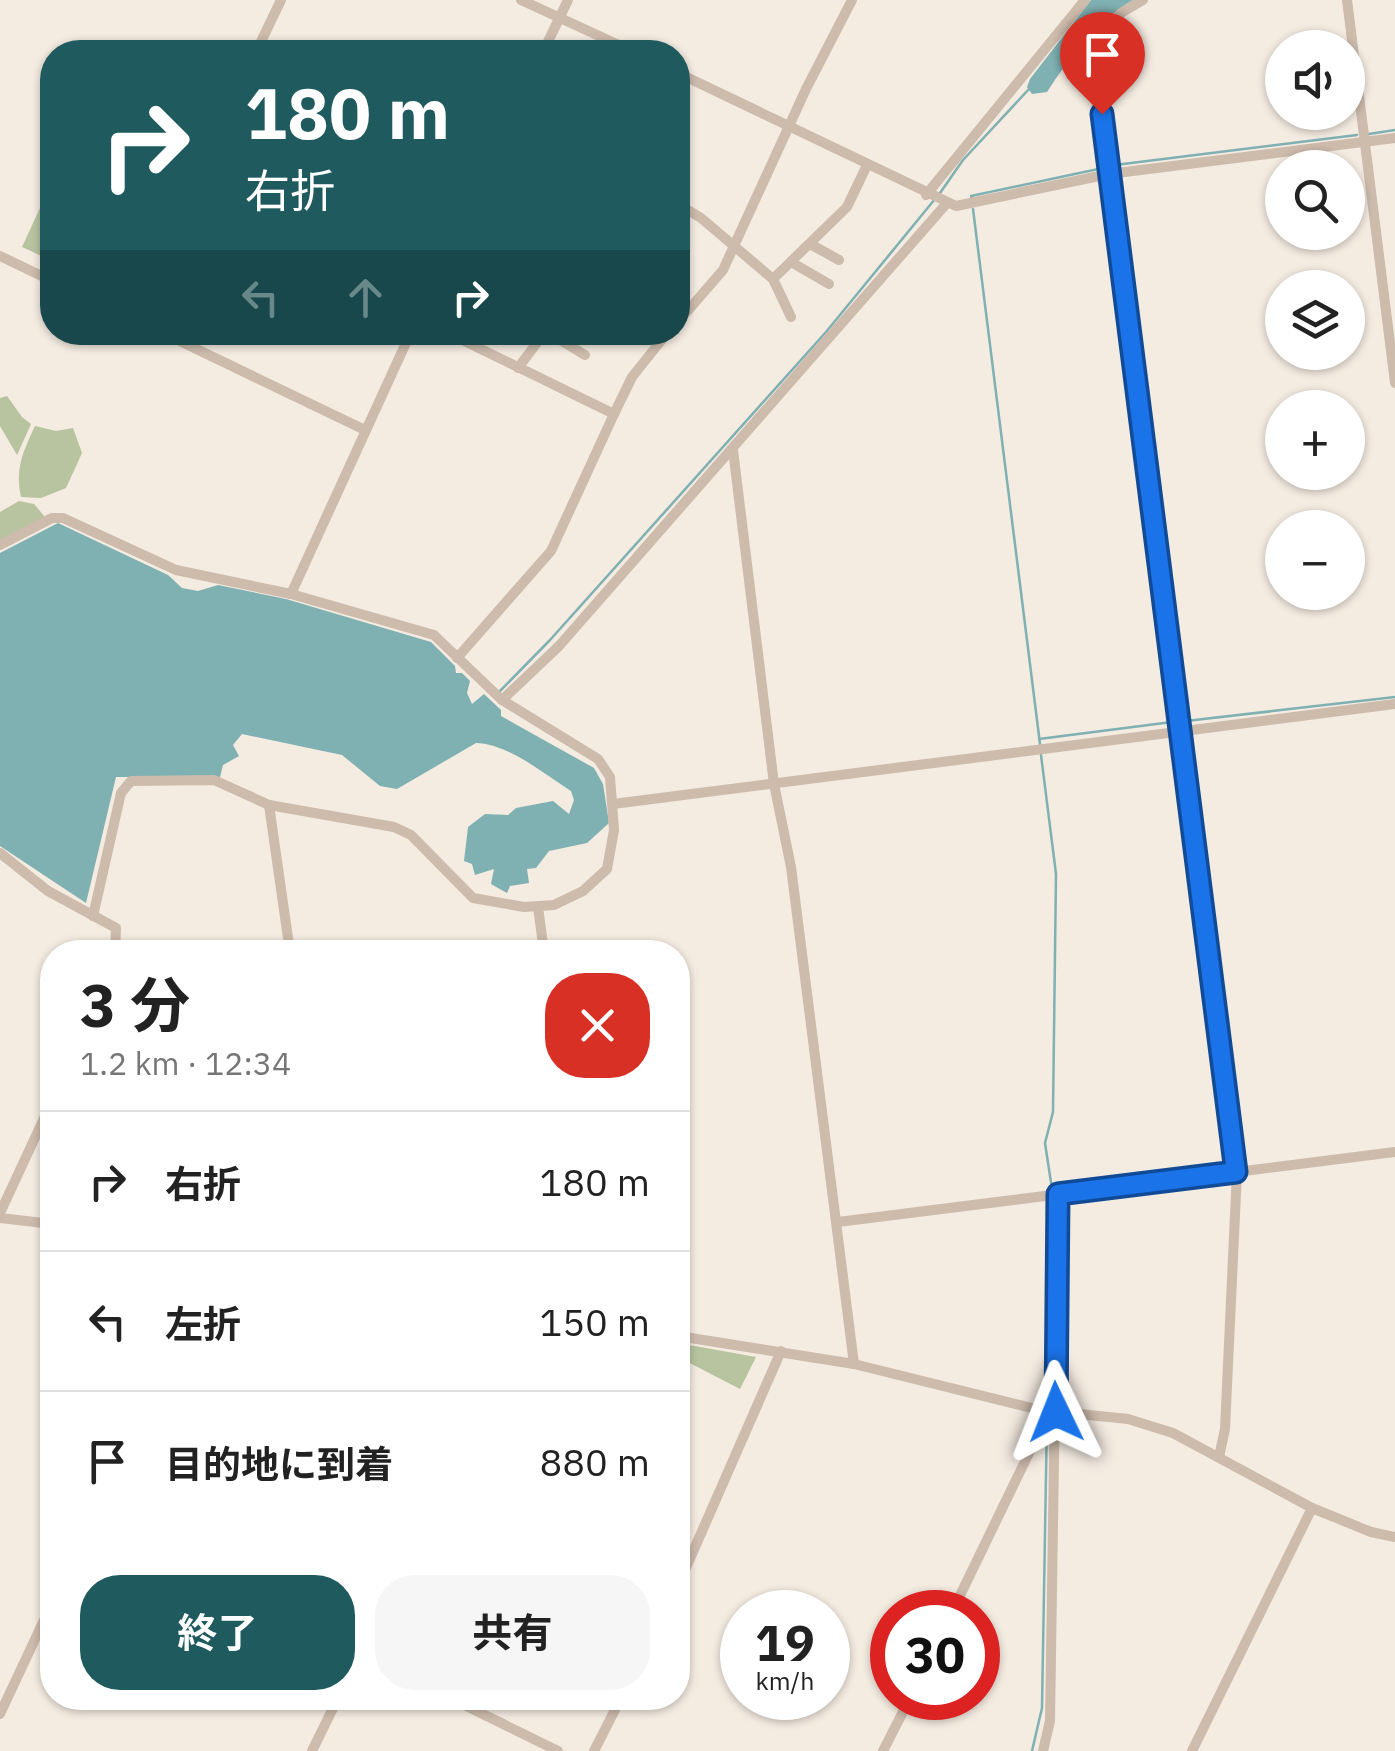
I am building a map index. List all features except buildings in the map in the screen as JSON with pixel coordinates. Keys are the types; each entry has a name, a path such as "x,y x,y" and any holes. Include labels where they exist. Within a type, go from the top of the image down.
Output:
{"street":[{"path":"262,40 281,0"},
{"path":"521,0 608,40"},
{"path":"550,40 568,0"},
{"path":"690,308 724,270 852,0"},
{"path":"498,697 558,646 733,450 937,199 1085,0"},
{"path":"1144,0 1121,13 1093,42 1236,1172 1225,1428 1219,1457"},
{"path":"1347,0 1395,383"},
{"path":"690,78 937,199 972,206 1109,174 1395,138"},
{"path":"773,280 847,207 867,165"},
{"path":"690,213 773,280 790,317"},
{"path":"810,244 839,260"},
{"path":"0,256 40,275"},
{"path":"791,262 808,276 829,284"},
{"path":"188,345 365,430"},
{"path":"291,594 404,345"},
{"path":"472,345 614,414"},
{"path":"518,368 536,345"},
{"path":"569,345 585,354"},
{"path":"457,658 551,551 632,377 658,345"},
{"path":"733,450 774,784 792,867 854,1364"},
{"path":"0,546 52,518 63,518 176,570 291,594 434,635 498,697 598,758 610,777 614,830 607,869 570,900 538,907 497,905 474,898 402,830 268,805 214,780 140,780 124,785 93,916"},
{"path":"613,804 1395,704"},
{"path":"268,805 288,940"},
{"path":"0,853 48,891 116,928 116,940"},
{"path":"538,907 542,940"},
{"path":"40,1128 0,1215 40,1222"},
{"path":"838,1222 1395,1152"},
{"path":"1044,1751 1050,1720 1048,1411 1053,1195"},
{"path":"690,1338 854,1364 1048,1411 1128,1419 1173,1433 1312,1508 1371,1532 1395,1537"},
{"path":"690,1559 781,1351"},
{"path":"963,1590 1048,1411"},
{"path":"1192,1751 1312,1508"},
{"path":"0,1714 40,1629"},
{"path":"312,1751 332,1710"},
{"path":"474,1710 558,1751"},
{"path":"594,1751 615,1710"},
{"path":"883,1751 899,1720"}],"green space":[{"path":"40,208 40,255 22,247"},
{"path":"7,396 31,424 17,455 0,426 0,398"},
{"path":"35,426 56,431 73,428 82,453 66,488 41,498 21,497 21,460"},
{"path":"19,501 34,504 45,517 0,540 0,512"},
{"path":"690,1345 756,1357 740,1389 690,1363"}],"water":[{"path":"1091,0 1133,0 1085,41 1047,92 1032,94 1027,87 1030,79"},
{"path":"58,523 168,575 182,588 198,591 218,585 286,599 431,642 455,666 456,673 470,681 467,693 472,704 484,694 501,710 501,716 594,768 603,784 609,823 587,843 549,851 536,868 527,869 529,883 510,886 507,893 491,884 494,869 475,875 472,864 464,861 468,827 485,814 508,815 516,808 553,801 569,814 574,800 571,791 526,761 476,743 397,789 380,786 342,755 242,734 233,745 239,756 223,765 220,777 116,777 86,903 0,846 0,553"}],"waterway":[{"path":"972,201 971,196 1103,168 1087,56 1078,46"},
{"path":"940,193 963,160 1029,89"},
{"path":"1369,134 1395,130"},
{"path":"1115,165 1357,135"},
{"path":"500,691 826,332 935,199"},
{"path":"973,209 1040,744"},
{"path":"1186,721 1395,697"},
{"path":"1039,739 1172,722"},
{"path":"1041,755 1056,874 1053,1112 1045,1143 1052,1189"},
{"path":"1048,1409 1051,1197"},
{"path":"1032,1751 1042,1708 1047,1417"}],"route":[{"path":"1056,1412 1058,1194 1236,1172 1102,114"}]}
